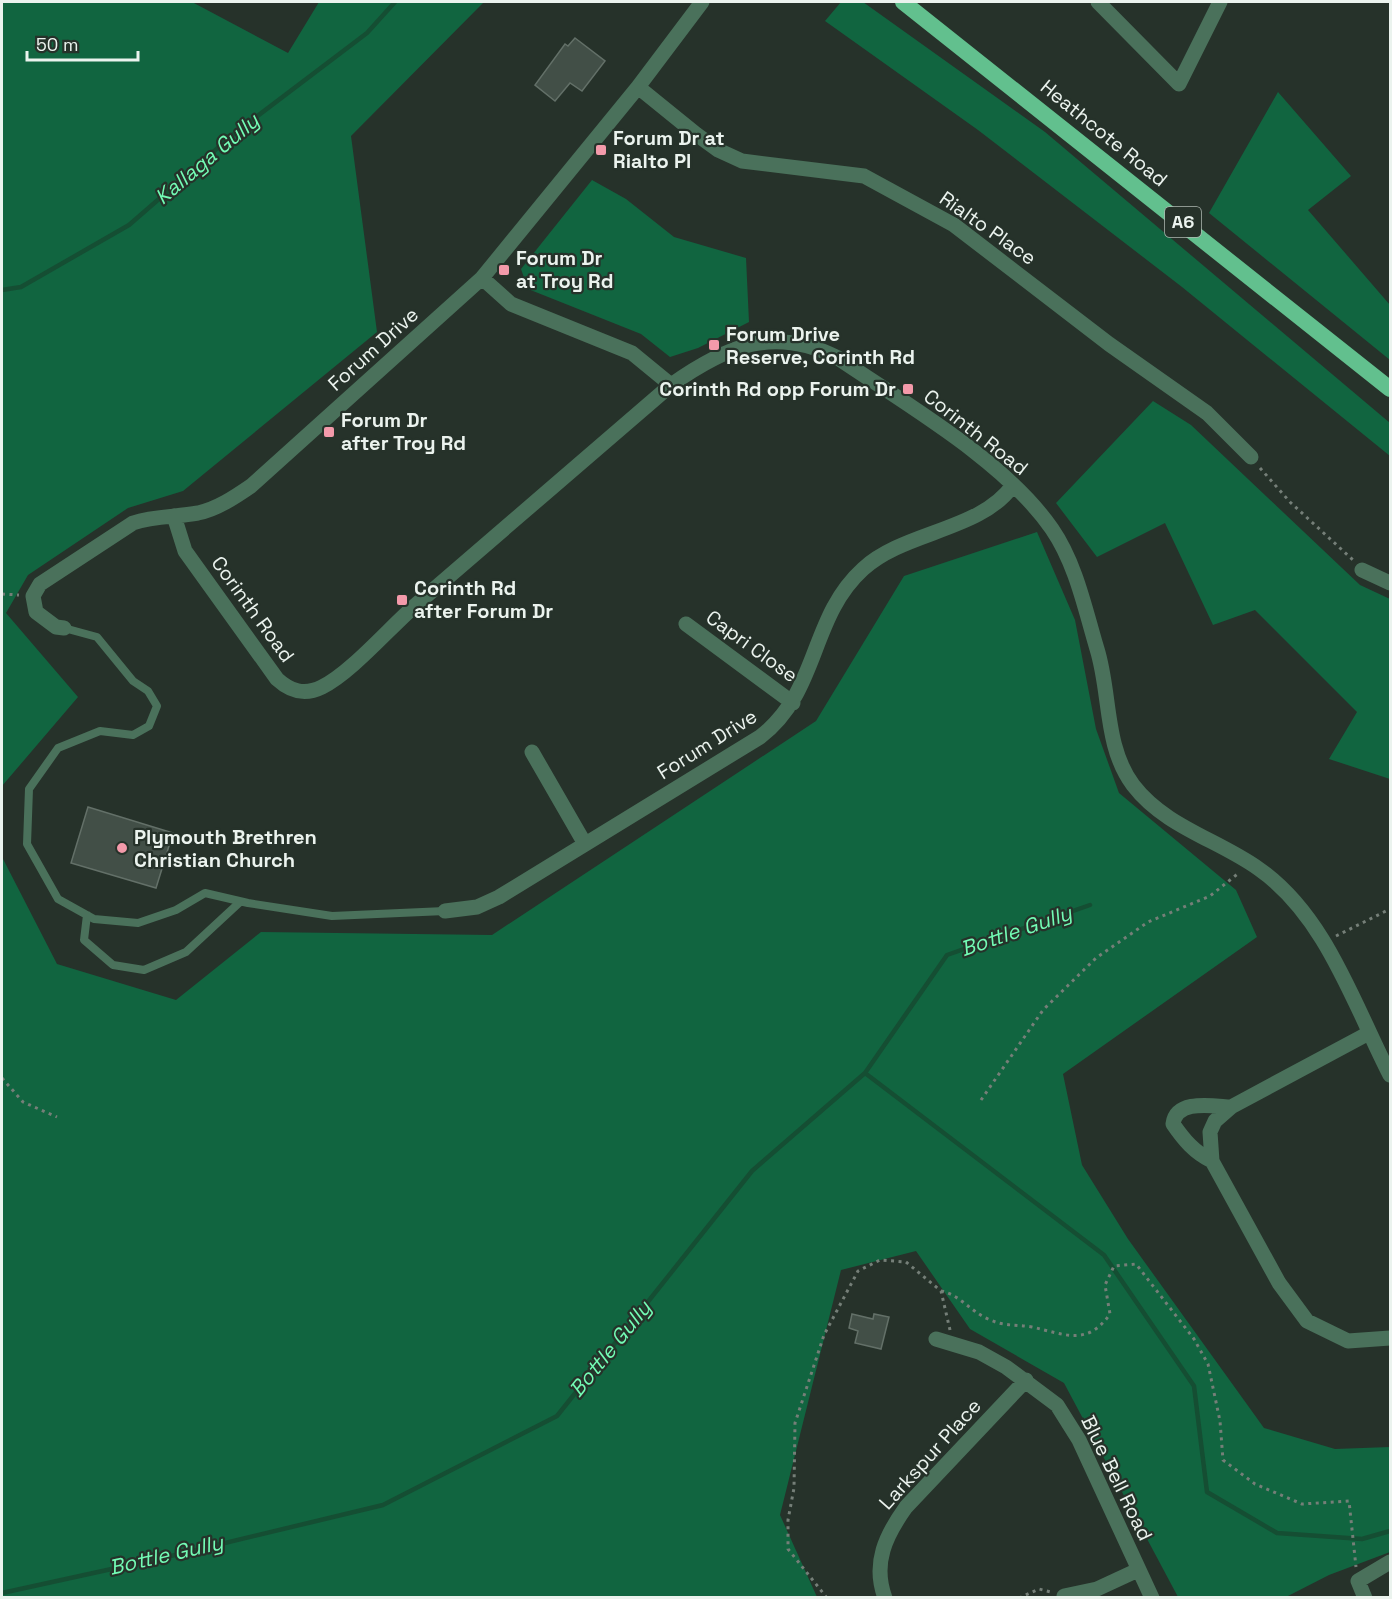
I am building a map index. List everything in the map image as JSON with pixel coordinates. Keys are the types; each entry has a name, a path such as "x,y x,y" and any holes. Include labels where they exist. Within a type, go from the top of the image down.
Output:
{"highway":[{"name":"Heathcote Road","path":"903,2 1390,388"}],"street":[{"name":"Forum Drive","path":"63,628 56,627 36,612 33,596 40,584 133,523 199,513 217,506 251,486 482,278 638,87 702,2"},
{"path":"1098,2 1179,84 1220,2"},
{"name":"Rialto Place","path":"638,87 718,150 742,161 864,176 954,225 1109,344 1208,413 1251,458"},
{"path":"482,278 511,304 632,353 671,385"},
{"name":"Corinth Road","path":"174,516 185,551 277,678 296,692 310,692 338,676 415,605 671,385 722,353 750,344 778,341 816,347 838,358 938,427 1012,485 1052,529 1067,556 1099,655 1111,734 1124,770 1134,786 1150,802 1196,835 1250,864 1282,889 1314,926 1390,1075"},
{"name":"Forum Drive","path":"445,911 463,910 488,903 760,737 779,721 803,687 834,604 864,568 902,545 979,513 1006,494 1012,485"},
{"path":"1362,570 1390,583"},
{"name":"Capri Close","path":"686,624 793,703"},
{"path":"532,752 585,844"},
{"path":"1369,1034 1231,1107 1215,1121 1210,1132 1212,1161 1279,1283 1307,1321 1348,1341 1390,1338"},
{"path":"1212,1161 1197,1154 1173,1124 1174,1118 1179,1110 1188,1107 1231,1107"},
{"name":"Blue Bell Road","path":"936,1339 979,1352 1026,1380 1057,1405 1079,1440 1152,1598"},
{"name":"Larkspur Place","path":"885,1598 880,1585 879,1565 883,1546 895,1522 906,1506 1026,1380"},
{"path":"1365,1598 1358,1581 1390,1562"},
{"path":"1064,1596 1097,1589 1138,1570"}],"lane":[{"path":"63,628 97,637 133,681 148,690 157,706 149,726 134,735 100,731 58,748 29,789 27,844 58,899 94,919 138,923 176,910 205,893 240,902 332,916 445,911"},
{"path":"87,915 84,940 113,965 144,970 186,952 240,902"}],"path":[{"path":"1251,458 1290,502 1348,553 1362,570"},
{"path":"981,1100 1043,1010 1096,958 1148,922 1210,896 1250,864"},
{"path":"1336,936 1390,909"},
{"path":"2,1078 23,1102 57,1117"},
{"path":"827,1598 788,1549 788,1520 794,1488 795,1423 824,1335 858,1271 880,1260 906,1262 941,1291 953,1294 985,1318 1007,1327 1030,1327 1054,1334 1082,1336 1102,1325 1110,1314 1105,1285 1114,1266 1136,1264 1194,1339 1208,1364 1220,1421 1223,1460 1255,1484 1302,1504 1349,1502 1358,1581"},
{"path":"941,1291 955,1345"},
{"path":"1019,1598 1039,1589 1064,1596"}],"green space":[{"path":"2,2 192,2 288,53 319,2 484,2 351,136 377,332 183,491 128,508 28,575 6,613 78,697 2,786"},
{"path":"841,2 863,2 1045,132 1390,423 1390,456 1182,287 978,130 825,21"},
{"path":"1278,92 1351,176 1308,210 1390,305 1390,360 1209,213"},
{"path":"592,180 626,199 674,237 746,258 749,322 698,348 670,357 641,334 528,289 521,269"},
{"path":"1153,401 1191,425 1360,585 1390,599 1390,779 1329,759 1357,712 1255,610 1213,625 1165,523 1097,557 1056,503"},
{"path":"1037,532 1075,620 1096,729 1119,793 1236,890 1257,937 1063,1074 1082,1165 1128,1239 1264,1428 1335,1449 1390,1447 1390,1552 1329,1575 1286,1597 1178,1597 1064,1383 970,1329 916,1251 841,1270 780,1515 817,1597 2,1597 2,857 57,964 176,1000 261,932 492,935 816,721 904,576"}],"building":[{"path":"575,38 605,61 582,91 570,83 555,101 535,85 565,44 568,46"},
{"name":"Plymouth Brethren Christian Church","path":"88,807 173,833 156,888 71,863"},
{"path":"852,1314 873,1319 874,1314 889,1317 881,1349 855,1343 858,1331 849,1328"}],"waterway":[{"name":"Kallaga Gully","path":"2,290 21,287 129,225 235,133 367,33 395,2"},
{"name":"Bottle Gully","path":"2,1593 171,1556 383,1505 557,1416 752,1171 865,1073 947,955 1090,905"},
{"path":"865,1073 1104,1255 1194,1386 1207,1492 1277,1533 1362,1539 1390,1531"}],"place":[{"name":"Forum Dr at Rialto Pl","path":"601,150"},
{"name":"Forum Dr at Troy Rd","path":"504,270"},
{"name":"Forum Drive Reserve, Corinth Rd","path":"714,345"},
{"name":"Corinth Rd opp Forum Dr","path":"908,389"},
{"name":"Forum Dr after Troy Rd","path":"329,432"},
{"name":"Corinth Rd after Forum Dr","path":"402,600"},
{"name":"Plymouth Brethren Christian Church","path":"122,848"}]}
